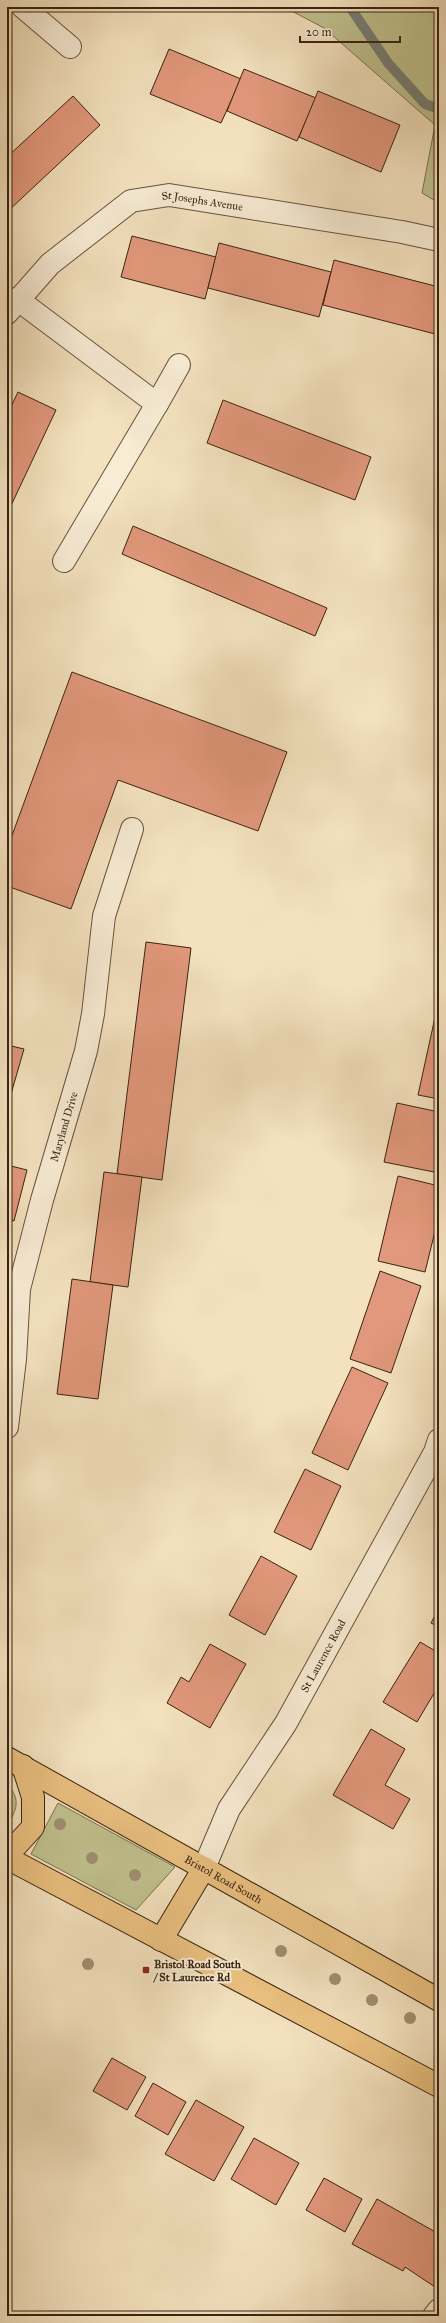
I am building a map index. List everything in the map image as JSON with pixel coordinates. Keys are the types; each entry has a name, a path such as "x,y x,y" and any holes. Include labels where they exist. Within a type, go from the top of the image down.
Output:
{"highway":[{"name":"Bristol Road South","path":"15,1762 439,2000"},
{"path":"7,1852 12,1850 33,1827 33,1797 15,1762"},
{"path":"7,1858 439,2086"},
{"path":"161,1940 204,1868"}],"street":[{"path":"24,7 70,47"},
{"name":"St Josephs Avenue","path":"12,306 50,264 131,201 169,195 402,232 439,240"},
{"path":"12,306 157,404"},
{"path":"64,561 179,365"},
{"name":"Maryland Drive","path":"7,1427 15,1359 19,1289 42,1200 86,1051 93,1014 104,916 132,829"},
{"name":"St Laurence Road","path":"204,1868 229,1809 286,1723 435,1452 439,1440"},
{"path":"434,2316 439,2310"}],"green space":[{"path":"284,7 439,7 439,203 422,193 435,125 324,28"},
{"path":"7,1784 15,1795 16,1805 7,1827"},
{"path":"58,1803 175,1867 136,1910 31,1854"}],"building":[{"path":"169,49 241,79 221,123 150,94"},
{"path":"244,69 316,98 297,141 227,111"},
{"path":"318,91 400,125 381,172 299,137"},
{"path":"73,96 100,125 7,212 7,157"},
{"path":"132,236 216,257 205,299 121,277"},
{"path":"219,243 331,272 319,317 208,288"},
{"path":"334,260 439,287 439,335 323,305"},
{"path":"18,392 56,410 8,512 7,415"},
{"path":"223,400 371,457 355,500 207,443"},
{"path":"133,526 327,608 315,636 122,554"},
{"path":"72,672 287,752 258,831 118,780 71,909 7,886 7,849"},
{"path":"146,942 191,948 162,1180 117,1174"},
{"path":"439,999 439,1099 418,1095"},
{"path":"7,1045 24,1049 11,1094 7,1093"},
{"path":"397,1103 439,1112 439,1173 384,1162"},
{"path":"7,1165 27,1170 14,1221 7,1219"},
{"path":"104,1172 142,1177 128,1287 90,1282"},
{"path":"398,1176 439,1186 439,1215 425,1272 378,1261"},
{"path":"380,1271 421,1286 391,1373 350,1359"},
{"path":"72,1279 113,1285 98,1399 57,1394"},
{"path":"352,1367 388,1383 348,1470 312,1453"},
{"path":"305,1469 341,1486 311,1550 274,1532"},
{"path":"261,1556 297,1576 265,1635 229,1615"},
{"path":"439,1608 439,1627 431,1623"},
{"path":"420,1642 439,1653 439,1685 417,1722 383,1702"},
{"path":"210,1644 246,1664 210,1728 167,1703 181,1677 189,1682"},
{"path":"371,1729 405,1749 385,1785 410,1799 393,1829 333,1795"},
{"path":"112,2058 146,2077 127,2110 93,2091"},
{"path":"153,2083 186,2102 168,2135 135,2116"},
{"path":"196,2100 244,2127 214,2181 165,2154"},
{"path":"254,2138 299,2163 276,2205 231,2179"},
{"path":"324,2178 362,2199 345,2232 306,2210"},
{"path":"377,2199 439,2234 438,2289 405,2267 403,2271 352,2244"}],"waterway":[{"path":"350,7 388,63 425,104 439,109"}],"place":[{"name":"Bristol Road South / St Laurence Rd","path":"146,1970"}]}
